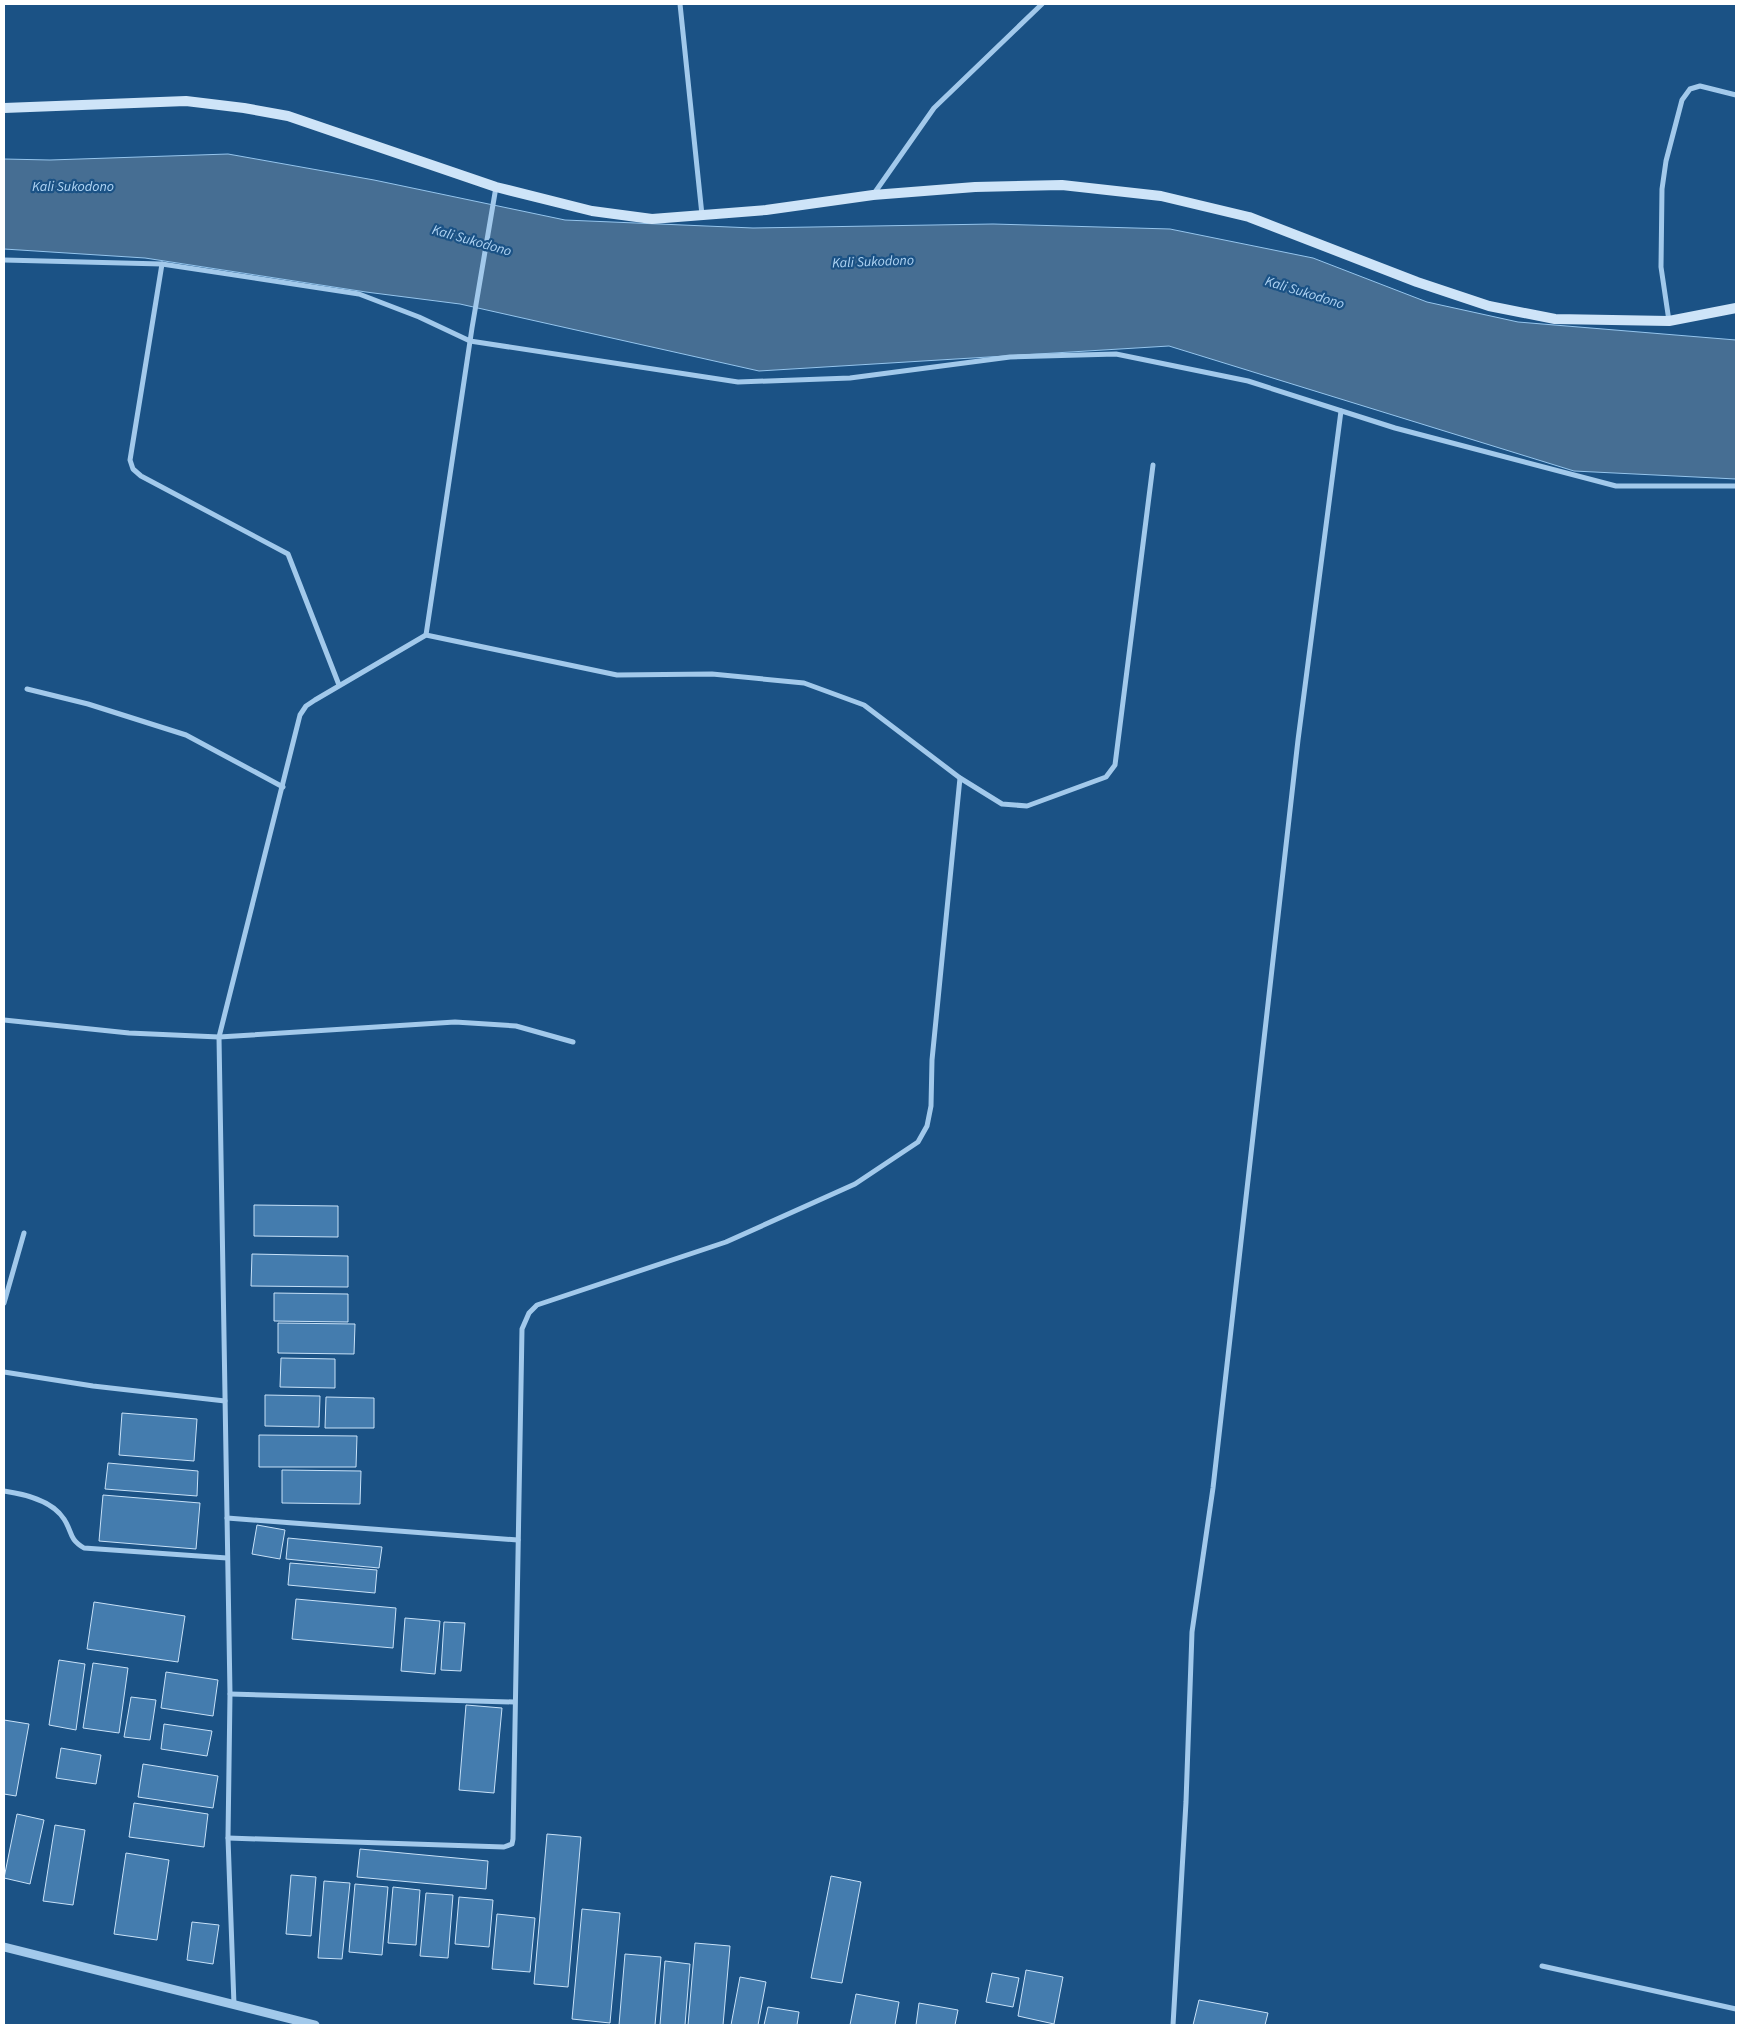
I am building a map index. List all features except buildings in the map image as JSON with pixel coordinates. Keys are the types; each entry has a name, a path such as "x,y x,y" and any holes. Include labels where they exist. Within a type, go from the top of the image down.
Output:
{"main road":[{"path":"4,108 186,102 244,108 288,116 496,187 592,211 652,219 766,210 873,195 975,187 1062,185 1161,196 1249,217 1416,282 1489,306 1555,319 1669,321 1736,308"}],"street":[{"path":"680,4 702,215"},
{"path":"873,195 934,108 1042,4"},
{"path":"1669,321 1661,268 1662,189 1666,161 1682,100 1690,89 1700,86 1736,95"},
{"path":"426,635 472,328 496,187"},
{"path":"4,260 162,264 359,294 419,317 470,341 738,382 850,378 1010,357 1116,354 1248,381 1395,428 1616,486 1736,486"},
{"path":"162,264 130,460 133,469 141,476 288,554 338,685"},
{"path":"1172,2025 1186,1802 1192,1632 1214,1478 1298,740 1341,411"},
{"path":"234,2005 228,1838 230,1694 219,1037 300,715 306,706 338,685 426,635 617,675 712,674 804,683 864,705 960,778 1002,804 1027,806 1106,777 1115,765 1153,465"},
{"path":"27,689 88,704 186,735 282,787"},
{"path":"228,1838 508,1846 512,1844 522,1329 529,1312 537,1305 726,1242 855,1184 918,1142 927,1126 931,1106 932,1060 960,778"},
{"path":"4,1020 129,1033 219,1037 455,1022 516,1026 572,1042"},
{"path":"4,1304 24,1233"},
{"path":"4,1372 93,1386 225,1401"},
{"path":"4,1491 31,1495 47,1504 64,1518 74,1542 84,1548 227,1558"},
{"path":"226,1518 518,1540"},
{"path":"230,1694 514,1702"},
{"path":"4,1947 315,2025"},
{"path":"1542,1966 1736,2010"}],"water":[{"name":"Kali Sukodono","path":"228,154 374,180 565,220 753,228 993,224 1170,229 1313,258 1427,302 1518,322 1736,340 1736,479 1574,471 1169,346 759,371 460,304 366,292 145,258 4,249 4,159 50,160"}]}
